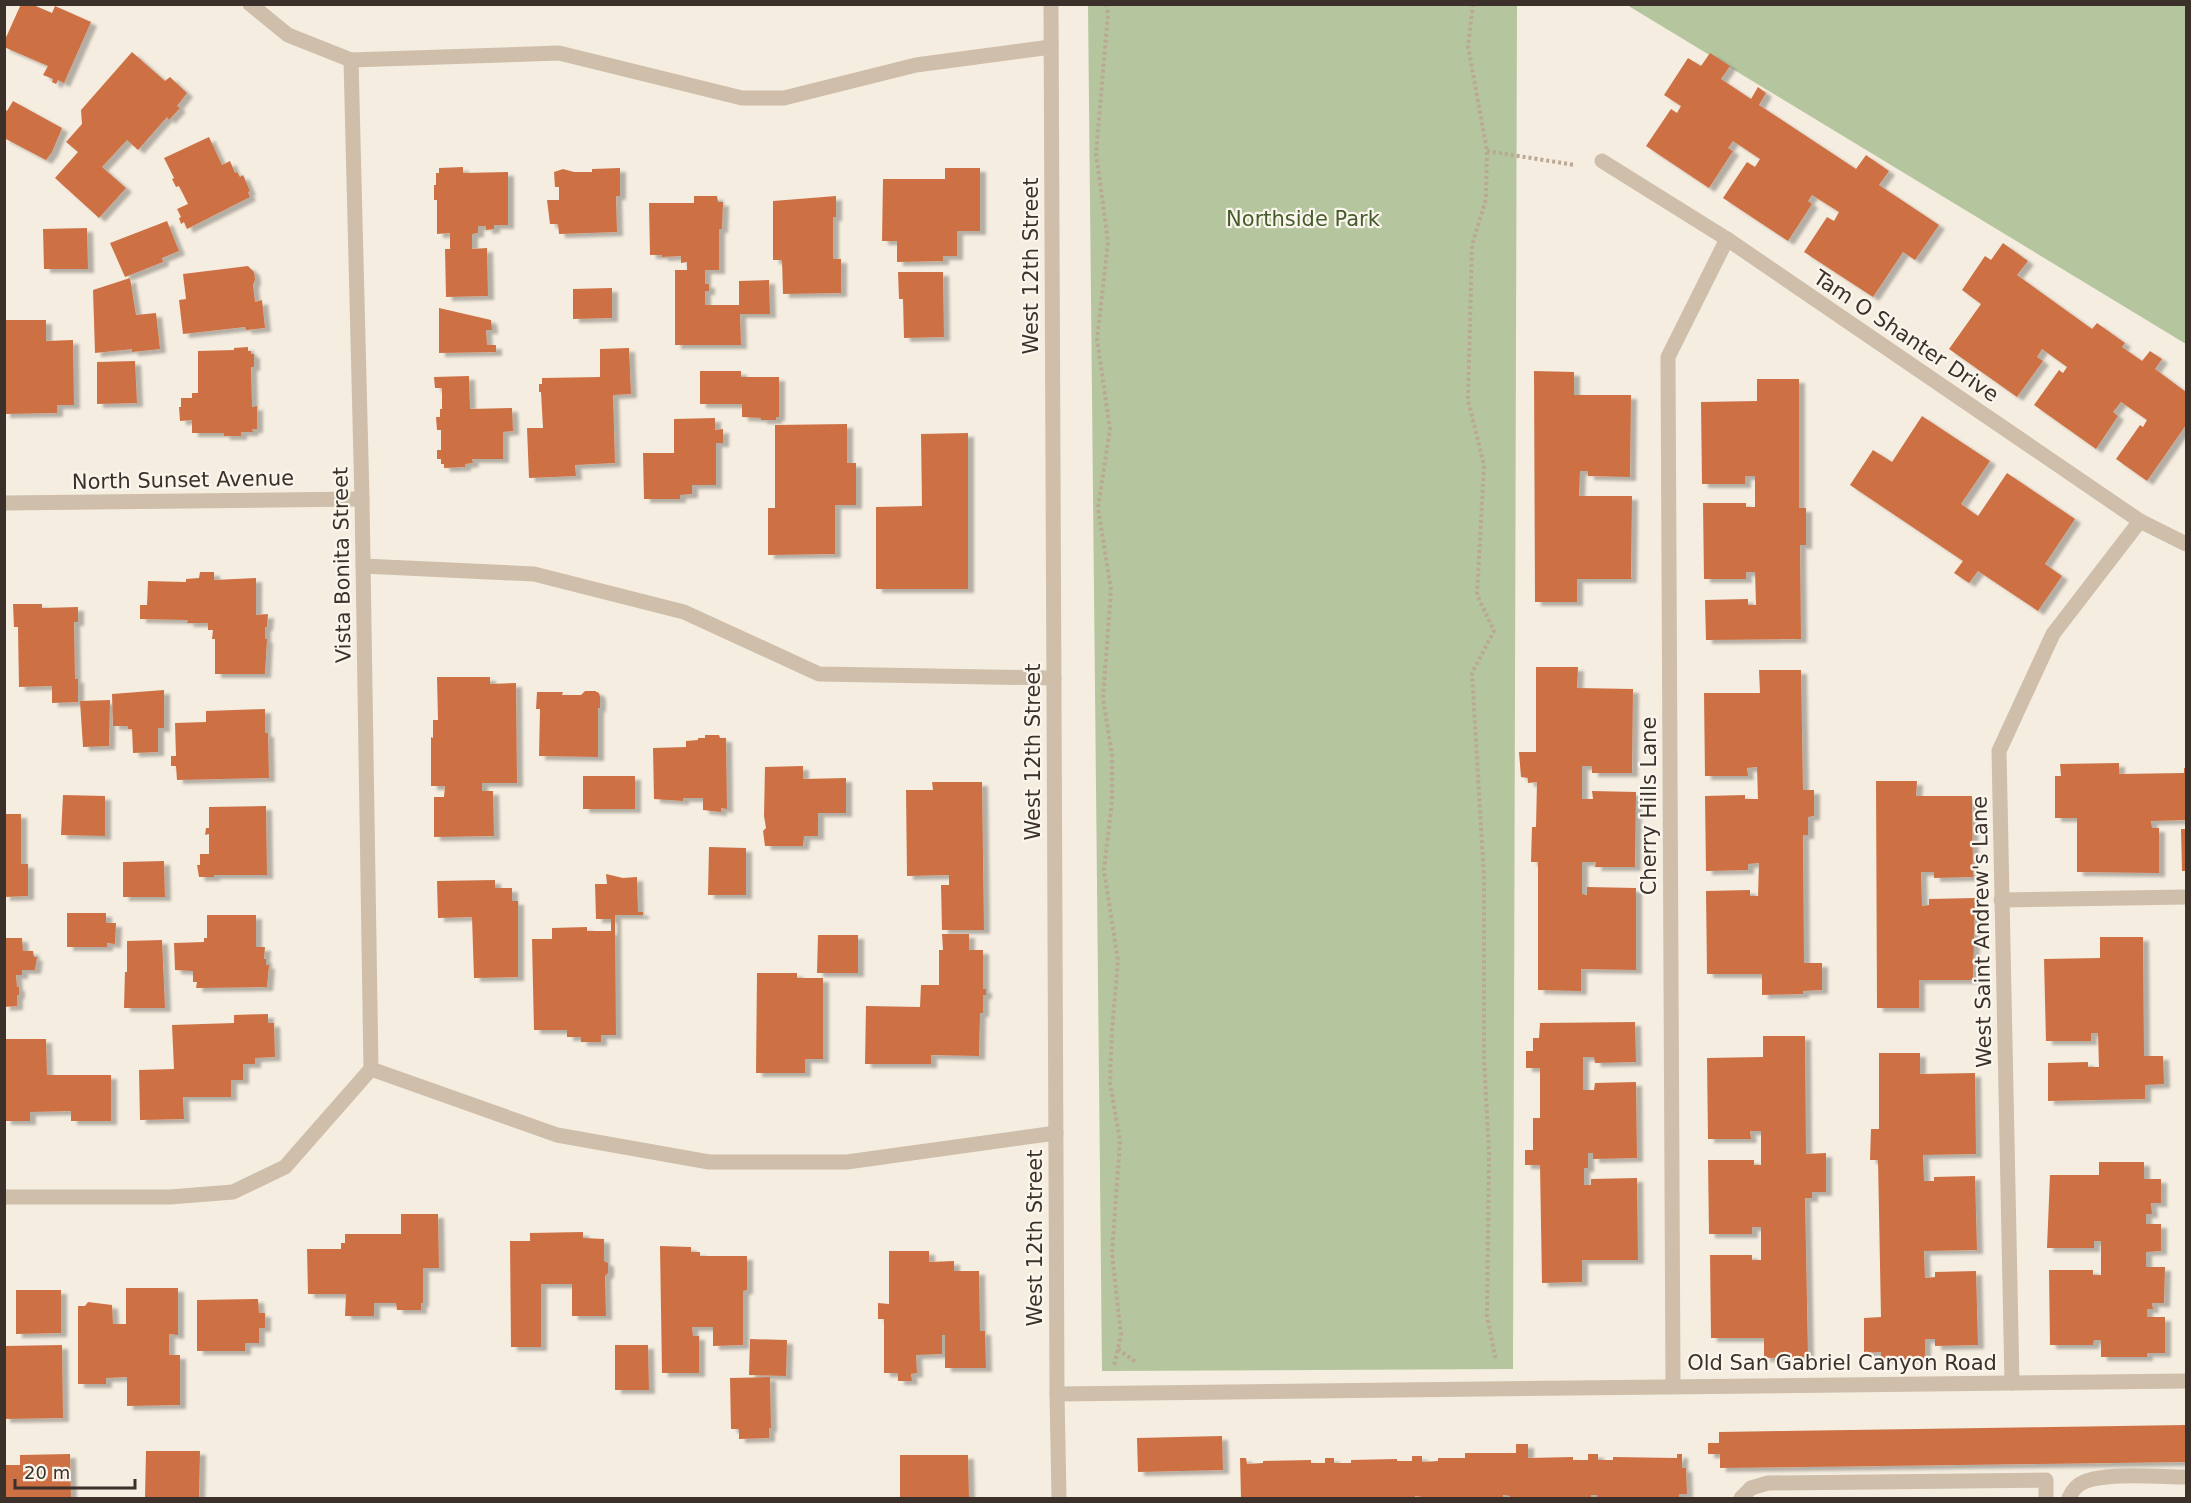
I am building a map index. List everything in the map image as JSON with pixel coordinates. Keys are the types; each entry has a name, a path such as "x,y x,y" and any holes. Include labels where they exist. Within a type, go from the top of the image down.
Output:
{"street":[{"path":"250,4 288,35 351,60 559,53 742,98 784,98 916,65 1051,47"},
{"name":"West 12th Street","path":"1051,4 1059,1498"},
{"name":"Vista Bonita Street","path":"351,60 362,500 371,1069"},
{"name":"Tam O Shanter Drive","path":"1602,160 1727,239 2140,521 2187,544"},
{"name":"Cherry Hills Lane","path":"1673,1385 1668,357 1727,239"},
{"name":"North Sunset Avenue","path":"4,503 362,500"},
{"name":"West Saint Andrew's Lane","path":"2012,1383 1999,751 2053,634 2140,521"},
{"path":"363,566 534,574 684,612 819,674 1054,678"},
{"path":"2001,900 2187,897"},
{"path":"4,1197 170,1197 233,1192 285,1167 371,1069 557,1135 709,1162 847,1162 1056,1132"},
{"name":"Old San Gabriel Canyon Road","path":"1057,1394 1673,1385 2187,1381"},
{"path":"2069,1498 2072,1491 2081,1483 2091,1479 2187,1477"},
{"path":"1741,1498 1751,1488 1768,1483 2035,1480 2046,1480 2046,1498"}],"path":[{"path":"1106,4 1108,14 1096,153 1108,242 1097,339 1110,429 1098,508 1111,590 1103,698 1112,756 1112,801 1104,870 1118,961 1110,1083 1120,1141 1112,1254 1121,1335 1108,1393"},
{"path":"1473,4 1468,46 1487,152 1486,199 1472,245 1468,400 1484,465 1477,595 1494,631 1472,673 1484,878 1484,1058 1489,1153 1487,1316 1496,1362 1484,1362"},
{"path":"1487,152 1577,165 1602,160"},
{"path":"1118,1349 1139,1365"}],"green space":[{"name":"Northside Park","path":"1088,5 1517,5 1513,1369 1102,1371"},
{"path":"1627,5 2186,5 2186,344"}],"building":[{"path":"21,4 31,4 52,13 55,6 91,22 64,83 58,80 56,84 52,82 53,79 43,75 48,66 4,47 4,42"},
{"path":"132,52 165,81 170,77 187,93 177,106 180,108 169,120 167,117 138,150 127,140 102,167 126,188 99,218 55,178 78,152 66,142 82,124 81,110"},
{"path":"1710,53 1730,66 1721,79 1751,99 1758,87 1766,93 1759,105 1856,169 1866,155 1889,171 1879,185 1939,225 1915,260 1903,252 1873,297 1804,252 1827,217 1834,221 1839,212 1812,195 1808,201 1812,204 1788,241 1723,198 1747,162 1755,167 1760,159 1733,141 1728,148 1733,151 1709,188 1646,146 1671,109 1677,113 1681,106 1664,95 1688,58 1701,66"},
{"path":"13,101 62,128 46,160 4,138 4,111 5,109 7,111"},
{"path":"209,137 222,165 230,161 235,173 237,172 240,177 243,175 250,191 248,192 250,197 187,229 184,222 181,224 179,218 181,217 177,209 188,204 179,186 176,187 164,158"},
{"path":"463,167 463,173 508,172 508,225 494,225 494,229 486,230 486,226 478,226 478,233 472,234 472,249 487,248 488,296 446,297 445,249 450,249 450,233 437,234 437,200 434,200 434,185 436,185 436,173 439,173 439,168"},
{"path":"620,168 620,196 616,196 617,232 559,234 558,224 550,224 547,200 559,200 559,187 555,187 554,172 563,169 574,172 592,172 592,169"},
{"path":"945,168 980,168 980,231 957,231 957,256 943,256 943,261 897,262 897,241 882,241 883,179 945,179"},
{"path":"694,196 717,196 718,202 723,202 722,229 719,229 719,270 705,270 705,284 709,284 709,291 705,291 705,305 739,305 739,281 769,280 770,314 740,314 741,345 675,345 675,270 687,270 687,262 681,263 681,256 650,255 649,203 694,203"},
{"path":"836,196 836,217 833,217 833,259 841,259 841,293 783,294 782,260 773,260 773,201"},
{"path":"167,221 179,251 162,258 163,262 125,277 110,243"},
{"path":"87,228 88,269 44,269 43,229"},
{"path":"2003,243 2028,261 2017,275 2092,329 2097,323 2125,343 2122,347 2142,361 2150,351 2162,359 2155,369 2186,392 2186,425 2147,481 2116,459 2140,425 2143,427 2147,420 2121,402 2113,412 2118,416 2096,449 2034,405 2059,370 2063,373 2067,367 2042,349 2037,357 2043,361 2017,397 1949,349 1981,304 1962,290 1985,256 1991,260"},
{"path":"248,266 254,272 255,302 262,300 265,328 246,330 245,327 183,334 179,300 186,299 183,274"},
{"path":"898,272 943,272 944,337 904,338 903,299 899,299"},
{"path":"130,278 136,315 156,313 160,349 95,353 93,290"},
{"path":"612,288 612,318 573,319 573,289"},
{"path":"439,308 491,320 492,330 486,330 487,345 496,345 496,352 439,353"},
{"path":"4,320 46,320 46,341 73,340 74,405 57,405 57,413 4,414"},
{"path":"248,347 248,351 254,354 254,367 251,367 252,407 257,406 257,429 252,429 253,432 241,432 241,436 224,436 224,433 192,433 192,420 180,421 179,407 181,407 181,398 192,398 192,393 198,393 198,351 234,350 234,348"},
{"path":"629,348 631,394 613,395 615,463 575,465 576,476 529,478 527,428 543,428 541,392 539,392 542,378 600,377 600,349"},
{"path":"135,361 137,403 97,404 97,362"},
{"path":"700,371 741,371 741,377 779,377 779,417 776,417 776,420 761,420 761,418 742,417 742,404 700,404"},
{"path":"1534,371 1574,372 1574,395 1631,395 1630,477 1588,476 1588,471 1580,471 1579,496 1632,496 1631,579 1577,579 1577,602 1535,602"},
{"path":"469,376 470,409 512,408 513,431 503,432 503,459 472,459 473,463 465,464 465,467 444,468 441,459 437,459 437,450 441,450 441,430 437,430 436,417 440,417 440,409 442,409 442,388 435,388 434,377"},
{"path":"1757,379 1799,379 1799,508 1806,508 1806,545 1800,545 1801,639 1706,640 1705,600 1748,599 1748,605 1756,605 1755,572 1746,572 1746,579 1704,579 1703,503 1746,503 1746,507 1755,507 1755,476 1745,476 1745,484 1702,484 1701,402 1757,401"},
{"path":"1922,416 1990,461 1961,504 1978,516 2007,473 2075,519 2045,564 2062,576 2038,611 1978,571 1969,583 1954,573 1963,561 1850,485 1873,450 1892,462"},
{"path":"715,418 715,430 723,429 723,443 716,443 716,485 692,485 692,494 680,495 680,499 644,499 643,453 674,453 674,419"},
{"path":"847,424 847,463 856,463 856,505 835,505 835,554 768,555 768,508 775,508 775,425"},
{"path":"968,433 968,589 876,589 876,507 922,506 921,434"},
{"path":"200,572 214,572 214,580 256,578 256,615 268,614 267,627 265,627 265,639 267,639 265,674 215,674 215,639 212,639 213,630 208,630 208,623 187,623 188,620 140,619 140,605 147,605 148,581 186,582 186,579 199,578"},
{"path":"13,604 42,604 42,608 78,607 78,622 74,622 75,679 78,679 78,702 52,703 52,686 19,687 18,627 14,627"},
{"path":"1536,667 1578,667 1577,688 1633,689 1632,773 1592,773 1592,766 1582,766 1582,799 1593,799 1592,791 1636,792 1635,867 1595,867 1596,862 1582,862 1582,894 1587,895 1587,887 1636,888 1636,970 1581,969 1581,991 1538,990 1538,862 1531,862 1532,827 1536,827 1537,782 1528,783 1528,778 1521,777 1519,752 1536,752"},
{"path":"1759,670 1801,670 1803,790 1814,790 1814,816 1808,817 1808,835 1803,835 1804,963 1822,963 1822,990 1803,991 1803,994 1762,995 1762,974 1707,974 1706,891 1750,890 1750,896 1758,896 1759,863 1748,864 1748,870 1706,871 1705,796 1745,795 1745,799 1758,799 1757,767 1747,768 1748,776 1705,776 1704,693 1760,693"},
{"path":"437,677 490,677 490,684 516,683 517,783 482,783 482,791 493,791 494,836 434,837 434,797 444,797 445,786 431,786 431,737 433,738 433,720 438,720"},
{"path":"164,690 164,728 158,728 158,752 133,753 132,729 128,729 128,726 113,726 112,694"},
{"path":"585,691 595,691 600,697 598,757 539,756 540,709 536,709 537,692 581,695"},
{"path":"110,700 109,746 83,747 80,701"},
{"path":"265,709 269,778 177,780 176,766 171,766 171,756 176,756 175,723 206,722 206,711"},
{"path":"705,735 719,735 720,738 726,738 727,809 721,808 721,812 703,810 703,798 683,798 683,801 654,799 653,748 686,747 686,741 705,738"},
{"path":"2119,763 2119,774 2184,773 2184,768 2186,768 2186,820 2151,821 2152,828 2159,828 2159,873 2077,872 2077,818 2055,818 2055,776 2061,776 2060,764"},
{"path":"803,766 803,779 846,778 846,813 818,813 818,836 804,836 803,846 765,846 763,831 766,828 764,816 765,767"},
{"path":"583,776 635,776 635,809 583,809"},
{"path":"1876,781 1917,781 1916,796 1972,796 1973,877 1934,878 1934,872 1921,872 1922,906 1929,905 1929,899 1975,898 1973,980 1919,980 1919,1008 1877,1008"},
{"path":"932,782 982,782 984,930 942,930 941,885 949,885 949,875 907,876 906,790 933,790"},
{"path":"63,795 105,796 105,836 61,835"},
{"path":"266,806 267,875 199,877 197,865 200,865 200,854 209,854 209,834 205,835 206,828 209,828 209,807"},
{"path":"4,814 21,814 21,864 28,864 28,896 4,897"},
{"path":"2181,829 2186,829 2186,871 2182,871"},
{"path":"709,847 746,848 746,895 708,895"},
{"path":"164,861 165,897 123,897 123,862"},
{"path":"606,874 623,878 637,877 638,912 643,912 643,915 615,915 616,1035 601,1035 601,1042 581,1042 581,1037 567,1037 567,1030 534,1030 532,939 552,939 552,928 587,927 587,931 611,931 611,919 596,919 595,884 607,884"},
{"path":"495,880 495,888 512,888 512,901 518,901 518,977 474,978 472,917 438,918 437,881"},
{"path":"67,913 106,913 106,923 116,923 115,944 107,943 107,947 67,947"},
{"path":"207,915 256,915 256,947 265,947 264,959 266,959 266,965 269,965 267,987 196,988 197,982 193,982 193,971 175,970 174,943 204,942 204,938 207,938"},
{"path":"942,934 969,934 969,950 983,950 983,989 986,989 986,995 983,995 983,1013 980,1013 979,1056 931,1055 931,1064 865,1064 866,1006 920,1007 921,985 939,985 939,950 943,950"},
{"path":"818,935 858,935 858,973 817,973"},
{"path":"2100,937 2143,937 2144,1056 2163,1056 2164,1084 2145,1085 2145,1099 2048,1101 2048,1063 2088,1062 2088,1067 2099,1067 2098,1033 2091,1033 2091,1041 2046,1041 2044,959 2100,958"},
{"path":"4,938 22,938 23,951 33,951 34,957 37,957 35,970 22,970 22,975 16,975 17,987 19,987 17,1006 4,1007"},
{"path":"162,940 165,1008 124,1008 127,941"},
{"path":"757,973 797,973 797,978 823,978 823,1059 805,1059 805,1073 756,1073"},
{"path":"268,1014 268,1023 274,1023 275,1057 255,1058 255,1064 243,1064 243,1080 231,1080 231,1097 183,1097 184,1119 140,1120 139,1070 174,1069 172,1025 234,1023 234,1015"},
{"path":"1635,1022 1636,1062 1595,1063 1594,1057 1583,1057 1583,1090 1594,1090 1595,1083 1636,1082 1637,1158 1593,1159 1593,1153 1588,1153 1588,1168 1584,1168 1584,1185 1591,1185 1591,1179 1637,1178 1638,1260 1582,1260 1582,1282 1542,1283 1540,1165 1525,1165 1525,1150 1533,1150 1533,1118 1540,1118 1540,1068 1526,1068 1526,1051 1533,1051 1533,1038 1539,1038 1540,1023"},
{"path":"1763,1036 1805,1036 1806,1154 1826,1153 1826,1192 1812,1192 1812,1198 1805,1198 1808,1357 1764,1358 1764,1338 1711,1338 1710,1255 1752,1255 1752,1260 1761,1260 1761,1227 1752,1227 1752,1234 1709,1234 1708,1160 1754,1160 1754,1165 1761,1165 1761,1131 1750,1131 1751,1139 1708,1139 1707,1058 1763,1057"},
{"path":"5,1039 46,1039 47,1075 111,1075 111,1121 71,1121 71,1111 30,1112 30,1121 5,1121"},
{"path":"1879,1053 1920,1053 1920,1074 1975,1073 1976,1154 1923,1155 1924,1181 1934,1181 1934,1177 1975,1176 1977,1250 1924,1251 1925,1278 1935,1277 1935,1272 1976,1271 1978,1345 1935,1346 1935,1339 1925,1339 1925,1359 1881,1360 1881,1352 1864,1353 1864,1318 1881,1317 1878,1160 1870,1160 1871,1129 1879,1129"},
{"path":"2099,1162 2144,1162 2144,1179 2161,1179 2161,1203 2151,1203 2152,1214 2146,1214 2146,1224 2161,1224 2161,1251 2146,1252 2146,1267 2165,1267 2164,1303 2152,1303 2153,1309 2147,1309 2147,1317 2165,1317 2165,1353 2147,1353 2147,1357 2101,1357 2101,1340 2094,1340 2093,1345 2050,1345 2049,1270 2093,1270 2093,1275 2101,1275 2101,1241 2094,1241 2094,1248 2047,1248 2050,1175 2099,1175"},
{"path":"401,1214 438,1214 439,1268 423,1268 421,1310 397,1310 396,1303 374,1303 374,1316 345,1316 346,1294 308,1294 307,1249 341,1249 341,1243 345,1243 345,1234 401,1234"},
{"path":"583,1232 583,1238 604,1239 604,1261 608,1263 608,1273 605,1276 606,1316 572,1316 572,1284 541,1284 541,1347 511,1347 510,1241 530,1241 530,1233"},
{"path":"660,1246 691,1247 691,1252 700,1252 700,1256 747,1256 747,1290 743,1291 743,1345 713,1346 713,1327 692,1327 693,1336 699,1336 699,1373 662,1373"},
{"path":"889,1251 929,1251 929,1262 954,1261 954,1271 979,1271 980,1331 985,1331 986,1368 945,1368 945,1335 942,1335 942,1354 916,1355 917,1373 911,1374 912,1381 898,1381 898,1373 884,1373 884,1319 878,1319 878,1303 889,1304"},
{"path":"126,1288 178,1288 178,1335 169,1334 169,1355 180,1355 180,1405 127,1406 127,1377 106,1378 106,1384 78,1384 78,1306 85,1306 88,1302 112,1305 113,1324 126,1324"},
{"path":"16,1290 61,1290 61,1333 16,1334"},
{"path":"258,1299 259,1313 265,1313 265,1328 259,1328 259,1343 245,1343 245,1351 197,1351 197,1300"},
{"path":"750,1339 787,1340 786,1376 749,1375"},
{"path":"62,1345 63,1418 4,1419 4,1346"},
{"path":"615,1345 648,1345 649,1390 615,1390"},
{"path":"770,1377 771,1428 769,1428 769,1438 739,1439 739,1429 731,1429 730,1378"},
{"path":"2186,1425 2186,1462 1720,1468 1720,1454 1708,1454 1708,1443 1719,1443 1719,1432"},
{"path":"1222,1436 1223,1470 1138,1472 1137,1438"},
{"path":"1516,1444 1528,1444 1528,1458 1573,1457 1573,1460 1588,1460 1588,1454 1598,1454 1598,1460 1613,1460 1613,1457 1677,1458 1677,1454 1682,1454 1682,1468 1686,1468 1687,1494 1679,1494 1679,1498 1597,1498 1597,1495 1591,1495 1591,1498 1510,1498 1510,1496 1503,1495 1503,1498 1422,1498 1415,1496 1415,1498 1241,1498 1240,1458 1246,1458 1247,1464 1263,1463 1263,1461 1311,1460 1311,1463 1325,1463 1325,1458 1334,1458 1334,1463 1351,1463 1351,1460 1412,1461 1412,1456 1422,1456 1422,1462 1438,1461 1438,1458 1465,1458 1465,1453 1516,1453"},
{"path":"146,1451 200,1451 199,1498 145,1498"},
{"path":"70,1454 71,1498 4,1498 4,1465 20,1465 20,1455"},
{"path":"900,1455 968,1455 969,1498 900,1498"}]}
